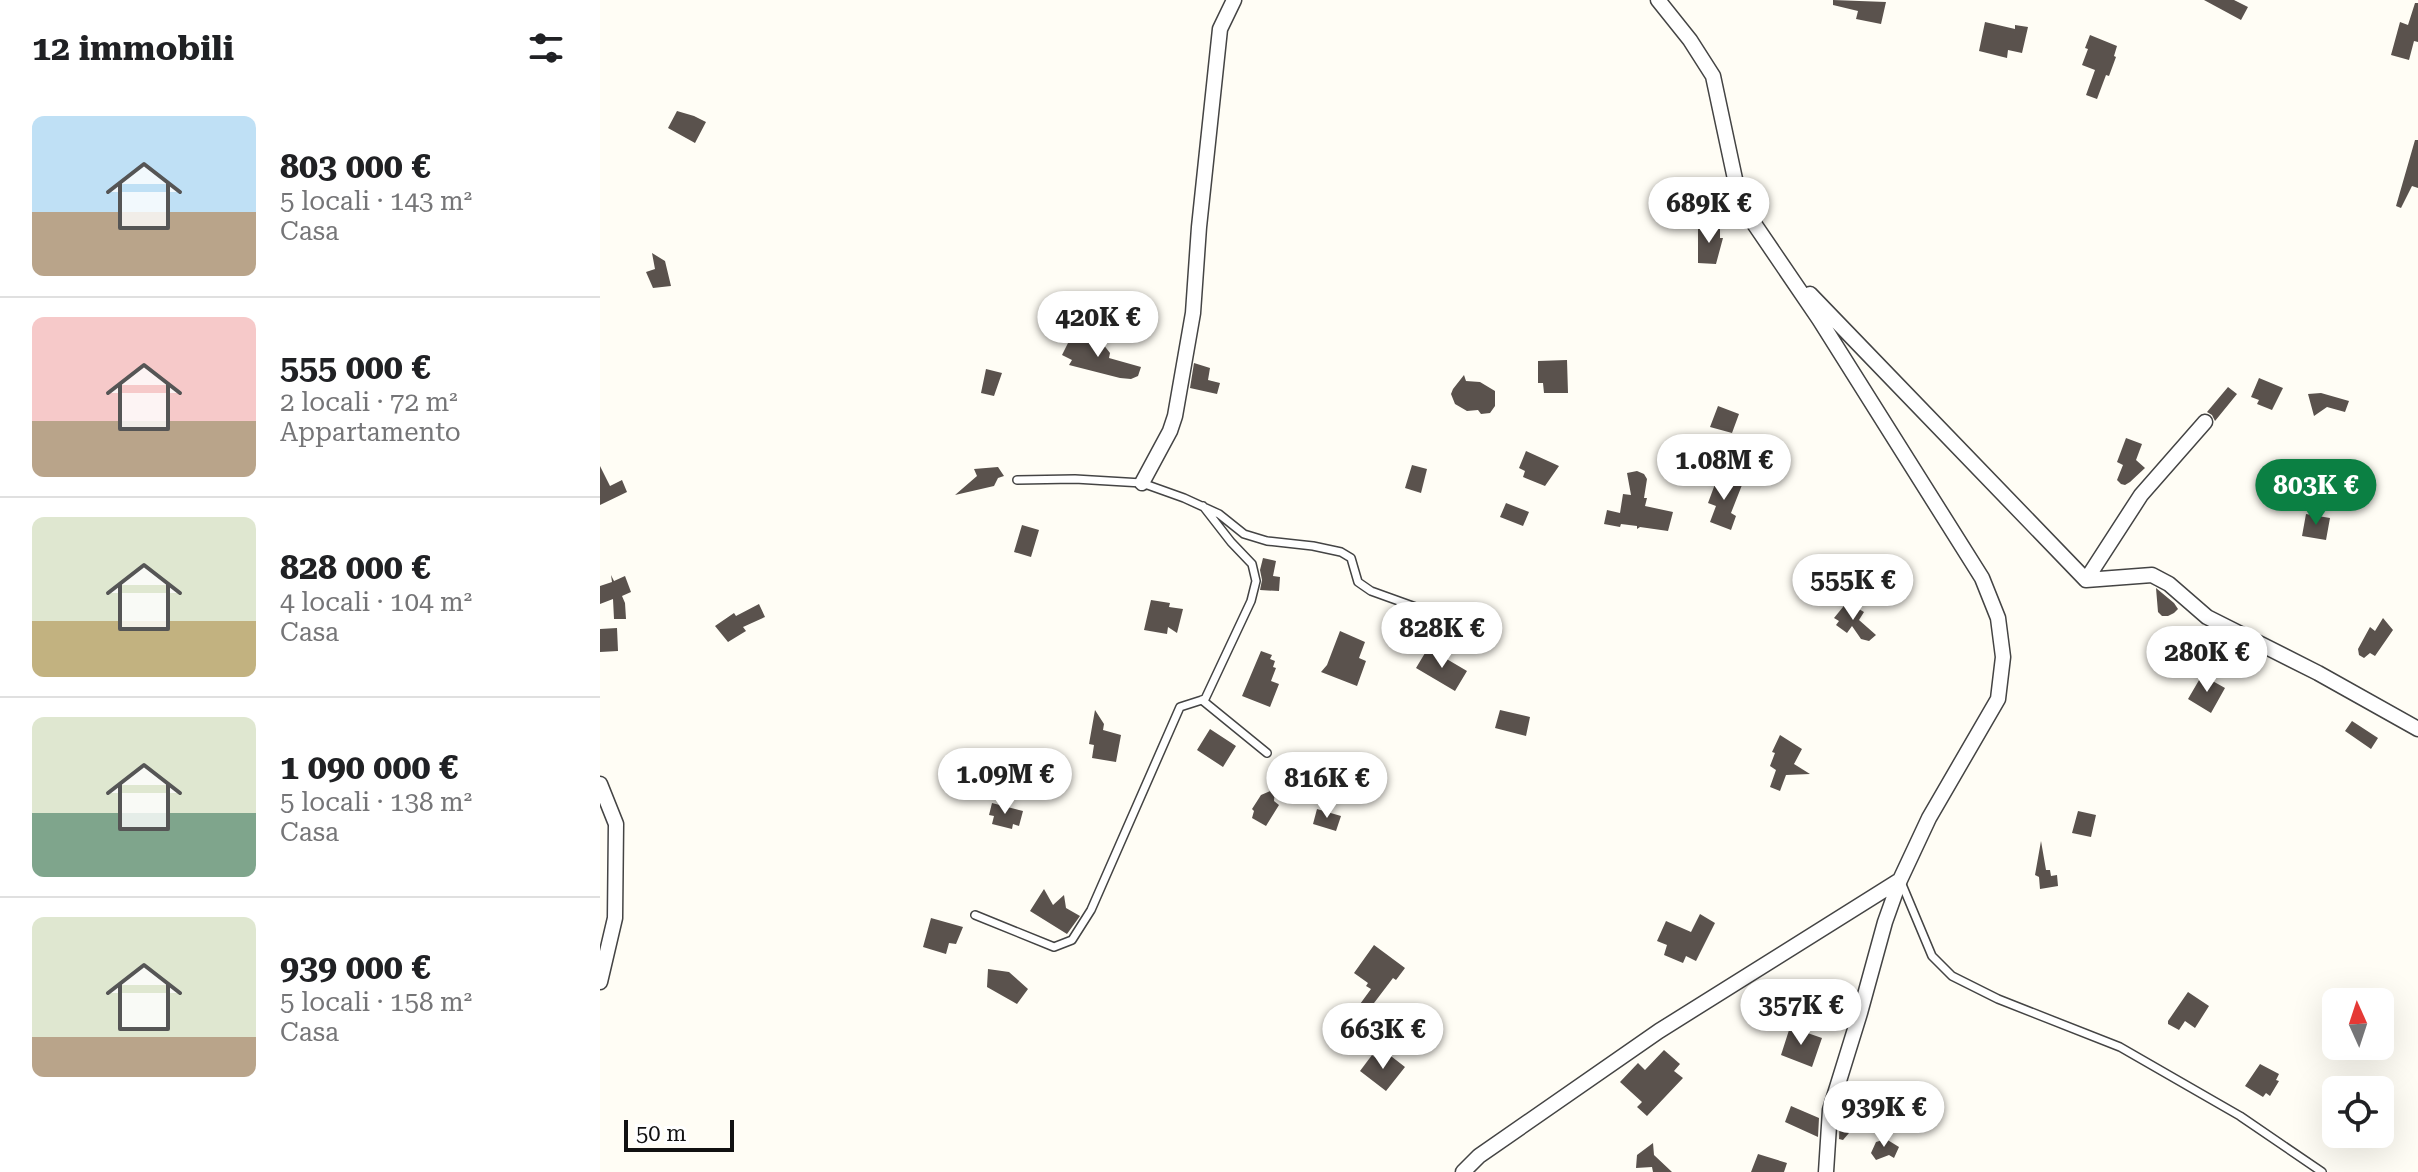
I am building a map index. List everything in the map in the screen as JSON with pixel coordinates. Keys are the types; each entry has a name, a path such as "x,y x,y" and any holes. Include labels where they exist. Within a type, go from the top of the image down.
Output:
{"street":[{"path":"1142,483 1175,416 1193,313 1220,29 1234,0"},
{"path":"1658,0 1690,40 1713,76 1735,179 1755,225 1819,319 1982,578 1998,618 2003,657 1998,699 1929,818 1900,880 1830,1110 1826,1172"},
{"path":"1782,265 2086,580"},
{"path":"2086,580 2141,495 2205,422"},
{"path":"2086,580 2152,575 2169,584 2207,617 2318,673 2418,729"},
{"path":"600,784 616,824 615,918 600,982"},
{"path":"1463,1172 1491,1148 1659,1031 1900,880"}],"lane":[{"path":"1017,480 1142,483 1203,506 1219,514 1244,534 1267,541 1341,552 1351,558 1358,582 1371,591 1485,632 1492,640"},
{"path":"975,915 1054,947 1072,940 1091,910 1180,707 1205,699 1251,601 1256,581 1252,564 1203,506"},
{"path":"1202,700 1267,753"},
{"path":"1900,880 1932,956 1952,976 1998,999 2120,1047 2240,1116 2322,1172"}],"building":[{"path":"1833,0 1886,2 1881,24 1856,19 1858,11 1833,5"},
{"path":"2204,0 2234,0 2248,7 2241,20"},
{"path":"2415,3 2418,3 2418,42 2414,41 2409,60 2391,55 2400,22 2408,25"},
{"path":"1985,22 2015,29 2015,25 2028,27 2022,53 2008,50 2007,58 1979,51"},
{"path":"2090,35 2117,46 2109,76 2106,75 2097,99 2086,95 2095,70 2082,65"},
{"path":"677,111 706,122 695,143 668,128"},
{"path":"2415,140 2418,140 2418,188 2412,186 2401,208 2396,206"},
{"path":"1698,228 1720,228 1720,238 1723,238 1716,264 1698,263"},
{"path":"652,253 665,261 671,286 653,288 646,272 655,269"},
{"path":"1079,335 1103,344 1110,353 1109,358 1141,367 1138,376 1120,378 1069,365 1072,360 1062,355 1070,339 1076,341"},
{"path":"1567,360 1568,393 1544,393 1543,383 1538,383 1538,361"},
{"path":"1194,363 1210,368 1208,380 1220,383 1217,394 1190,388"},
{"path":"986,369 1002,373 994,396 981,393"},
{"path":"1464,375 1466,381 1480,382 1495,391 1495,406 1490,413 1467,411 1455,404 1451,394"},
{"path":"2259,378 2283,388 2272,410 2257,404 2259,400 2251,397"},
{"path":"2228,387 2237,394 2215,421 2207,412"},
{"path":"2321,393 2349,401 2345,412 2327,407 2314,416 2308,394"},
{"path":"1718,406 1739,414 1732,433 1710,427"},
{"path":"2126,438 2142,444 2136,460 2145,468 2125,485 2117,480 2123,465 2117,462"},
{"path":"1526,451 1559,466 1545,486 1523,477 1525,471 1519,468"},
{"path":"1412,465 1427,469 1421,493 1405,488"},
{"path":"600,466 610,486 622,480 627,492 600,505"},
{"path":"998,467 1004,476 998,478 994,486 955,495 977,476 974,469"},
{"path":"1637,471 1647,479 1645,506 1673,512 1668,531 1604,524 1607,510 1620,513 1623,494 1631,495 1627,473"},
{"path":"1718,476 1742,485 1731,513 1736,516 1731,530 1710,522 1716,506 1708,503"},
{"path":"1506,503 1529,512 1523,526 1500,517"},
{"path":"2306,514 2330,518 2326,540 2302,536"},
{"path":"1022,525 1039,530 1031,557 1014,552"},
{"path":"1263,558 1276,561 1273,576 1280,577 1279,591 1260,590"},
{"path":"611,575 614,581 625,576 631,592 622,596 626,619 614,619 613,599 600,604 600,586 612,582"},
{"path":"2156,588 2174,603 2178,609 2174,613 2162,616 2158,612"},
{"path":"1151,600 1183,609 1177,633 1168,627 1167,634 1144,630"},
{"path":"1847,602 1864,612 1859,620 1876,635 1869,641 1861,639 1852,626 1847,633 1836,625 1839,621 1834,618"},
{"path":"759,604 765,617 743,627 746,631 728,642 715,626 734,613 736,616"},
{"path":"2383,618 2393,630 2375,656 2370,653 2364,658 2359,655 2358,649 2370,627 2375,631"},
{"path":"617,628 618,651 600,652 600,629"},
{"path":"1340,631 1365,642 1359,658 1366,661 1357,686 1321,672 1327,665"},
{"path":"1428,648 1467,671 1455,691 1416,668"},
{"path":"1261,651 1272,655 1270,659 1275,661 1273,667 1276,668 1271,681 1279,684 1270,707 1242,696"},
{"path":"2202,675 2225,688 2211,713 2188,699"},
{"path":"1095,710 1104,724 1103,730 1121,735 1116,762 1092,758 1094,745 1089,744"},
{"path":"1500,710 1530,717 1526,736 1495,728"},
{"path":"2352,721 2378,738 2371,749 2345,731"},
{"path":"1210,729 1236,746 1223,767 1197,750"},
{"path":"1780,735 1802,749 1794,764 1810,774 1786,775 1780,791 1770,787 1776,770 1770,766"},
{"path":"1275,789 1274,801 1279,805 1266,826 1252,818 1252,809 1261,795"},
{"path":"992,803 1023,811 1019,826 1013,824 1012,829 992,824 994,816 989,815"},
{"path":"1317,809 1341,816 1336,831 1313,824"},
{"path":"2078,811 2096,815 2091,837 2072,833"},
{"path":"2041,841 2046,870 2050,870 2051,876 2057,875 2058,886 2040,889 2039,877 2035,875"},
{"path":"1044,889 1053,905 1064,895 1066,908 1080,916 1067,934 1030,911"},
{"path":"1700,914 1715,923 1696,961 1686,956 1683,963 1664,955 1667,945 1657,941 1666,921 1691,932"},
{"path":"931,918 963,927 956,944 949,943 946,954 923,947"},
{"path":"1374,945 1405,968 1396,980 1393,978 1352,1032 1344,1026 1371,989 1354,973"},
{"path":"988,969 1009,972 1028,989 1017,1004 987,987"},
{"path":"2188,992 2209,1006 2195,1028 2185,1021 2179,1030 2168,1021"},
{"path":"1790,1027 1822,1038 1812,1067 1781,1055"},
{"path":"1664,1050 1680,1064 1674,1071 1683,1078 1647,1116 1637,1107 1642,1102 1620,1082 1638,1063 1645,1070"},
{"path":"1387,1053 1405,1067 1386,1091 1360,1071 1372,1055 1380,1061"},
{"path":"2260,1064 2279,1074 2276,1080 2279,1081 2270,1096 2266,1093 2263,1097 2245,1086"},
{"path":"1848,1086 1853,1087 1849,1133 1843,1140 1839,1139 1840,1112"},
{"path":"1791,1106 1819,1118 1818,1137 1785,1122"},
{"path":"1886,1139 1899,1147 1894,1158 1889,1155 1876,1160 1871,1153 1876,1142"},
{"path":"1653,1143 1654,1155 1672,1172 1653,1172 1652,1167 1636,1168 1637,1155"},
{"path":"1758,1154 1787,1163 1784,1172 1751,1172"}]}
